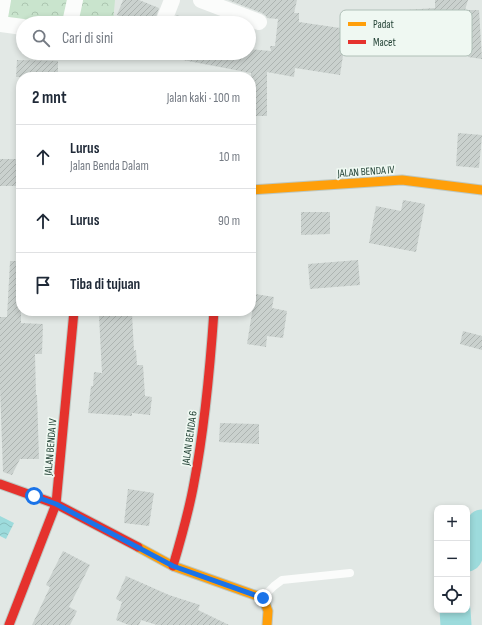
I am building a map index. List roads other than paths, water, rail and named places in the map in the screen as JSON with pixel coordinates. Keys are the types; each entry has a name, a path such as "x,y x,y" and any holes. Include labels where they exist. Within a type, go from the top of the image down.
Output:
{"street":[{"path":"0,17 3,0"},
{"path":"72,16 75,0"},
{"path":"166,16 172,0"},
{"path":"200,0 243,16"},
{"path":"0,24 16,26"},
{"name":"JALAN BENDA IV","path":"256,190 402,180 482,190"},
{"name":"JALAN BENDA IV","path":"8,625 56,504 74,316"},
{"name":"JALAN BENDA 6","path":"173,566 196,472 205,417 214,316"},
{"path":"0,484 56,504 173,566 263,598 268,611 267,625"},
{"path":"0,622 8,625"}],"lane":[{"path":"263,598 282,580 350,572"}],"water":[{"path":"0,516 14,523 6,539 0,536"}],"waterway":[{"path":"470,550 482,525"},
{"path":"455,613 456,625"}]}
